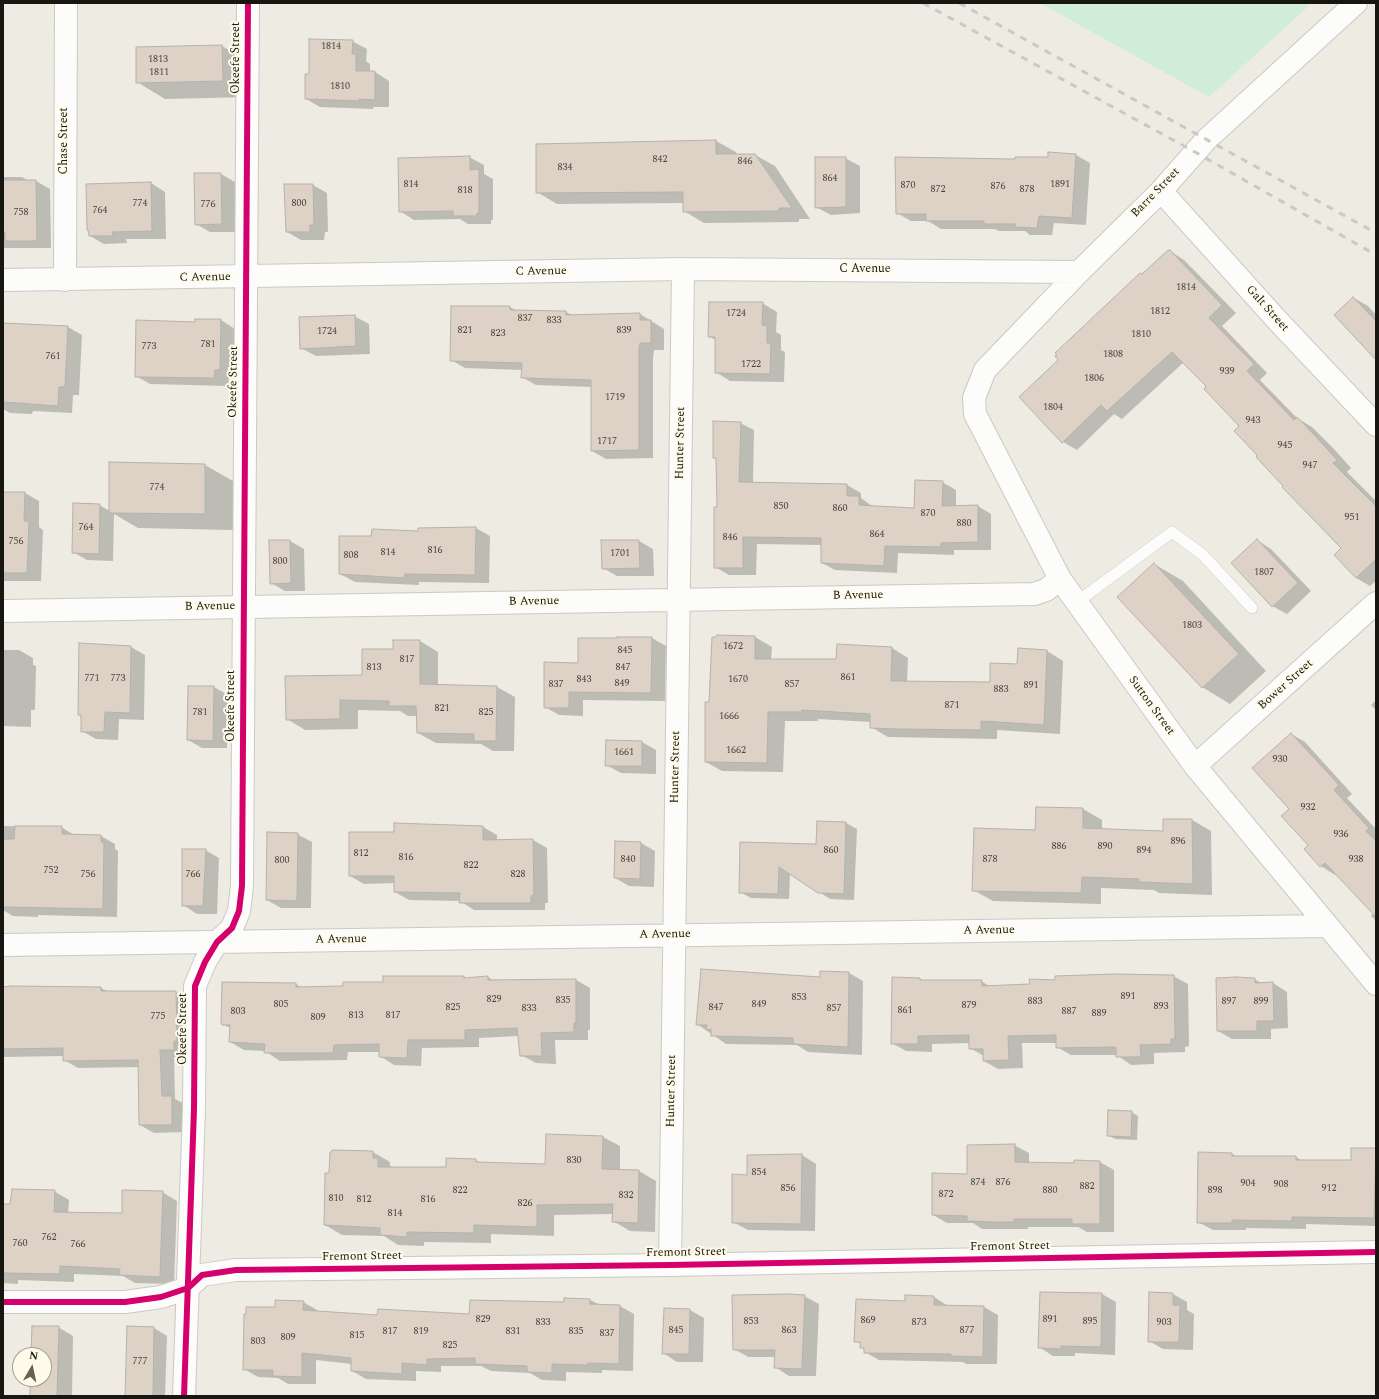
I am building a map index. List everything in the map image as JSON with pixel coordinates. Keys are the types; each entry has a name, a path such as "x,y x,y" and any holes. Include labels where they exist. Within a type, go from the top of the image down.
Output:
{"street":[{"name":"Chase Street","path":"65,280 66,3"},
{"name":"Okeefe Street","path":"184,1396 194,1109 195,986 205,962 217,942 232,928 239,911 242,886 248,3"},
{"name":"Barre Street","path":"974,398 985,370 1079,272 1161,191 1206,140 1356,3"},
{"name":"Galt Street","path":"1161,191 1277,320 1376,425"},
{"name":"C Avenue","path":"3,280 683,269 1079,272"},
{"name":"Hunter Street","path":"670,1265 683,269"},
{"name":"Sutton Street","path":"974,398 975,414 1060,579 1194,766 1326,926 1376,984"},
{"name":"B Avenue","path":"3,611 1034,594 1046,590 1060,579"},
{"name":"Bower Street","path":"1194,766 1376,603"},
{"name":"A Avenue","path":"3,945 1326,926"},
{"name":"Fremont Street","path":"3,1302 125,1302 161,1297 188,1288 202,1275 236,1270 670,1265 1376,1252"}],"lane":[{"path":"1077,602 1172,532 1203,555 1252,608"}],"green space":[{"path":"1040,3 1312,3 1209,97"}],"building":[{"path":"309,39 353,40 352,54 356,54 356,71 375,71 375,100 359,99 359,101 305,99 305,74 309,74"},
{"path":"222,45 223,81 136,83 136,47"},
{"path":"716,140 716,154 755,154 792,208 779,208 779,211 683,212 683,192 536,193 536,144"},
{"path":"1048,152 1076,154 1072,218 1039,216 1037,228 1015,227 1015,224 984,224 984,221 926,221 926,214 896,214 895,157 1015,159 1015,157 1048,157"},
{"path":"470,156 470,170 479,169 479,213 477,213 477,216 453,216 453,211 399,212 398,158"},
{"path":"815,157 846,157 846,206 815,208"},
{"path":"194,173 221,173 222,224 195,225"},
{"path":"3,180 36,180 37,241 5,241 5,232 3,233"},
{"path":"151,182 152,231 112,232 113,236 89,236 87,230 86,184"},
{"path":"284,184 313,184 314,225 310,225 310,232 286,232"},
{"path":"1170,250 1222,305 1209,318 1254,364 1247,371 1294,420 1297,417 1319,440 1337,460 1333,463 1376,506 1376,559 1356,578 1334,555 1341,548 1282,487 1283,486 1256,457 1257,455 1234,431 1239,426 1204,389 1206,386 1172,352 1107,411 1101,405 1062,443 1019,397 1058,360 1055,353 1140,273 1142,274"},
{"path":"1353,297 1376,321 1376,360 1334,315"},
{"path":"709,302 763,302 762,325 767,326 767,343 771,343 770,374 715,373 715,337 708,337"},
{"path":"451,306 510,306 510,310 566,311 566,315 640,313 640,320 651,320 651,343 640,343 639,349 639,450 591,451 591,380 521,378 522,363 450,361"},
{"path":"355,315 356,346 300,349 299,317"},
{"path":"195,319 221,319 220,370 215,370 214,378 135,377 136,320 195,322"},
{"path":"3,323 68,326 65,387 59,387 58,406 3,402"},
{"path":"713,421 741,422 739,482 847,484 847,496 859,496 859,505 914,508 915,480 943,481 942,506 978,505 978,542 941,543 941,547 885,546 884,566 821,563 821,538 743,537 743,568 714,568 714,507 717,507 716,458 713,458"},
{"path":"109,462 205,464 205,514 109,513"},
{"path":"3,492 25,492 24,521 29,521 27,573 3,573"},
{"path":"73,503 100,504 99,554 72,553"},
{"path":"476,527 475,575 405,574 404,578 339,574 339,536 371,536 372,529 418,531 418,528"},
{"path":"1257,539 1298,583 1272,607 1231,563"},
{"path":"269,540 290,540 291,583 270,584"},
{"path":"601,540 639,540 640,568 602,569"},
{"path":"1154,563 1239,654 1202,688 1117,597"},
{"path":"717,635 755,636 755,659 836,659 837,644 892,647 891,681 990,682 990,663 1017,664 1018,648 1047,650 1044,725 981,721 981,730 870,728 870,714 802,710 802,712 768,712 767,763 705,762 705,702 709,702 712,637 716,637"},
{"path":"652,637 651,693 569,692 569,708 544,708 544,662 578,663 578,638"},
{"path":"393,640 420,640 420,684 497,686 496,741 474,741 474,734 417,733 416,706 389,706 389,701 340,700 340,719 286,720 285,676 362,675 362,649 393,649"},
{"path":"79,643 131,646 130,713 105,712 104,732 81,732 81,715 78,715"},
{"path":"188,686 214,686 213,741 187,740"},
{"path":"1291,733 1339,785 1334,790 1369,828 1366,831 1376,841 1376,917 1325,863 1320,867 1304,849 1308,845 1281,816 1289,809 1252,768"},
{"path":"606,740 642,741 642,766 605,766"},
{"path":"1036,807 1083,808 1083,828 1163,831 1163,819 1192,819 1193,884 1139,882 1139,879 1082,877 1081,893 972,891 974,828 1035,830"},
{"path":"817,821 846,822 844,894 818,893 779,867 778,894 739,893 740,842 816,844"},
{"path":"394,823 483,826 483,840 533,839 534,895 531,896 531,903 459,903 460,893 394,892 394,876 349,876 349,832 394,832"},
{"path":"15,826 62,826 62,834 101,835 101,842 104,842 103,909 3,907 3,839 14,839"},
{"path":"267,832 298,833 297,901 266,900"},
{"path":"615,841 641,842 640,879 614,878"},
{"path":"182,849 206,849 203,906 182,906"},
{"path":"701,969 820,977 820,971 849,972 848,1047 793,1044 793,1038 711,1036 711,1029 706,1030 707,1025 696,1025"},
{"path":"1115,974 1174,975 1175,1039 1171,1039 1171,1044 1140,1045 1141,1057 1116,1057 1116,1047 1056,1048 1056,1035 1008,1036 1009,1060 983,1061 983,1049 969,1049 969,1035 918,1036 918,1044 891,1044 892,977 920,978 920,980 982,980 982,986 1030,984 1029,979 1055,980 1055,976"},
{"path":"383,976 464,976 464,978 488,976 488,980 576,979 576,1023 574,1023 574,1032 541,1033 542,1056 520,1056 517,1028 465,1030 465,1040 408,1040 407,1058 379,1057 379,1044 334,1045 333,1053 264,1053 265,1044 229,1042 230,1025 222,1025 221,1022 222,982 296,983 296,987 343,986 343,982 383,982"},
{"path":"1216,978 1255,978 1255,983 1273,982 1274,1021 1257,1021 1257,1031 1217,1031"},
{"path":"3,987 101,987 101,991 176,991 177,1041 174,1041 174,1050 160,1050 162,1096 172,1096 172,1125 139,1125 138,1060 63,1061 63,1048 3,1049"},
{"path":"1108,1110 1132,1111 1131,1137 1107,1136"},
{"path":"546,1134 603,1136 602,1169 639,1170 638,1223 612,1222 613,1204 537,1205 537,1227 474,1225 474,1233 407,1232 407,1237 380,1235 380,1228 324,1225 325,1173 329,1173 330,1152 332,1152 332,1150 373,1151 373,1158 378,1158 378,1167 446,1167 446,1158 476,1159 476,1162 545,1164"},
{"path":"1015,1144 1015,1162 1074,1163 1074,1160 1100,1161 1100,1224 1072,1224 1072,1219 1014,1219 1014,1222 967,1221 967,1216 932,1215 932,1173 967,1174 967,1145"},
{"path":"1351,1148 1376,1148 1374,1218 1292,1217 1292,1221 1232,1220 1232,1223 1197,1223 1198,1152 1232,1153 1232,1156 1296,1156 1296,1160 1351,1160"},
{"path":"802,1154 801,1224 732,1223 732,1174 747,1175 747,1155"},
{"path":"12,1189 55,1190 54,1212 122,1213 122,1190 163,1191 160,1277 119,1275 120,1269 60,1266 60,1274 3,1273 3,1204 10,1204"},
{"path":"1040,1292 1102,1293 1101,1347 1061,1346 1061,1349 1038,1348"},
{"path":"1149,1292 1173,1293 1173,1305 1180,1305 1179,1342 1148,1342"},
{"path":"732,1295 805,1295 802,1369 774,1368 775,1350 733,1350"},
{"path":"905,1295 934,1296 934,1305 984,1306 983,1357 951,1356 951,1354 864,1353 864,1348 860,1348 860,1342 854,1342 856,1299 905,1301"},
{"path":"564,1298 590,1299 590,1304 620,1305 619,1364 552,1364 552,1373 527,1372 527,1366 475,1364 475,1358 427,1359 427,1365 402,1363 402,1374 351,1371 351,1358 302,1353 302,1377 273,1376 273,1370 243,1370 244,1314 246,1314 246,1307 275,1307 275,1300 304,1301 303,1310 377,1315 378,1309 469,1314 470,1300 564,1302"},
{"path":"664,1308 690,1309 689,1354 662,1354"},
{"path":"32,1326 59,1326 57,1396 30,1396 30,1387 52,1387 52,1347 31,1347"},
{"path":"127,1326 154,1327 153,1396 125,1396"}],"railway":[{"path":"923,3 1195,152 1376,255"},
{"path":"959,3 1376,233"}],"cycle path":[{"path":"184,1396 194,1109 195,986 205,962 217,942 232,928 239,911 242,886 248,3"},
{"path":"3,1302 125,1302 161,1297 188,1288 202,1275 236,1270 670,1265 1376,1252"}]}
